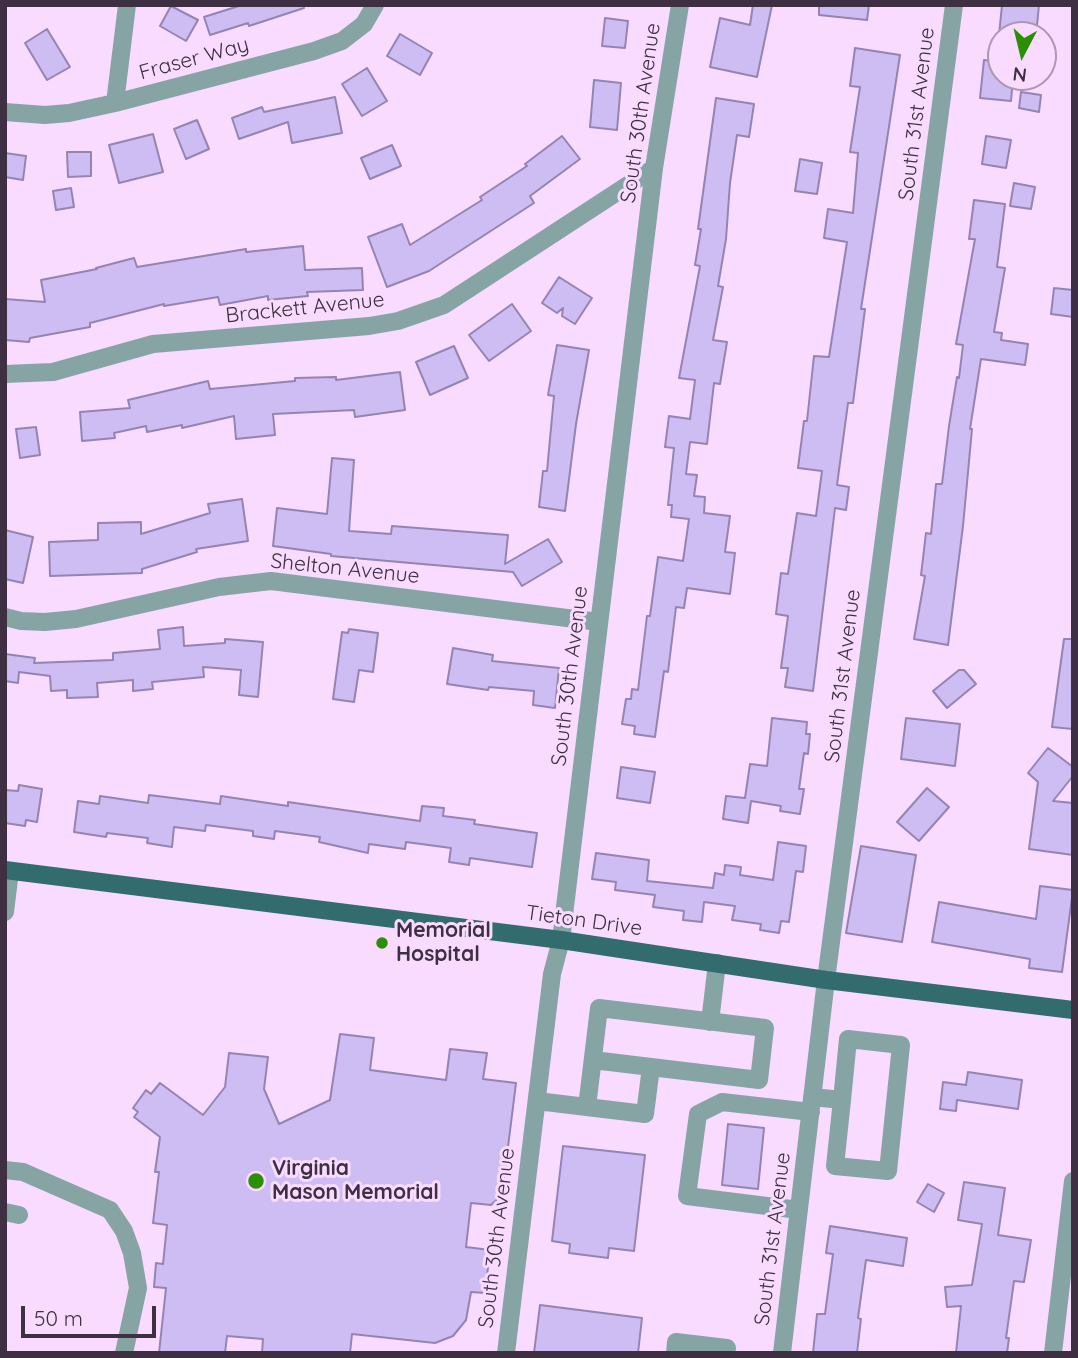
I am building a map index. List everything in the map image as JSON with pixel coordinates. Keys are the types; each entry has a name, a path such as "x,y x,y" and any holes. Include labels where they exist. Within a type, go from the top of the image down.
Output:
{"main road":[{"name":"Tieton Drive","path":"8,871 561,940 826,980 1073,1010"}],"street":[{"path":"115,103 127,5"},
{"name":"Fraser Way","path":"5,112 45,115 69,113 333,45 364,24 375,5"},
{"name":"South 30th Avenue","path":"506,1353 552,974 561,940 654,168 680,5"},
{"name":"South 31st Avenue","path":"782,1353 826,980 954,5"},
{"name":"Brackett Avenue","path":"5,373 53,372 153,344 369,326 398,321 444,305 654,168"},
{"name":"Shelton Avenue","path":"5,617 45,622 76,619 219,587 271,581 599,622"},
{"path":"5,912 8,871"},
{"path":"710,1021 717,963"},
{"path":"587,1107 599,1008 765,1028 759,1080 593,1060"},
{"path":"848,1039 901,1045 888,1171 835,1166 842,1100 848,1039"},
{"path":"537,1101 645,1114 651,1067"},
{"path":"799,1210 687,1196 698,1114 722,1102 812,1105 842,1100"},
{"path":"5,1170 23,1172 110,1210 124,1231 132,1252 138,1288 124,1353"},
{"path":"1053,1353 1073,1181"},
{"path":"675,1353 676,1342 726,1348 726,1353"}],"building":[{"path":"242,5 303,5 304,8 249,26 248,23 210,35 204,17"},
{"path":"753,5 772,5 757,77 710,67 720,18 750,25"},
{"path":"819,5 869,5 867,20 819,15"},
{"path":"1002,5 1039,5 1037,21 1000,21"},
{"path":"171,6 198,20 186,41 160,26"},
{"path":"605,18 628,21 625,48 602,46"},
{"path":"47,29 70,67 47,80 25,43"},
{"path":"400,34 432,53 420,75 387,56"},
{"path":"855,48 900,55 861,309 865,309 853,403 848,403 837,485 849,487 846,510 835,508 813,691 785,687 788,668 781,668 788,616 776,614 781,573 788,574 797,513 816,516 822,471 798,468 804,421 807,421 814,356 829,357 847,242 824,238 828,209 853,213 858,153 850,152 860,87 850,86"},
{"path":"984,60 987,60 987,91 1012,91 1011,101 980,98"},
{"path":"367,68 387,101 362,116 342,84"},
{"path":"594,80 621,83 617,130 590,127"},
{"path":"1021,92 1041,95 1039,112 1019,108"},
{"path":"335,97 342,133 292,143 288,122 239,139 232,118 262,107 264,112"},
{"path":"716,98 754,104 749,137 737,135 730,183 726,239 718,286 723,287 713,340 727,342 720,384 714,383 707,444 690,442 686,474 697,475 694,496 705,497 704,513 730,516 725,552 735,553 730,594 687,588 684,608 676,607 668,672 664,671 655,737 634,734 635,726 622,724 626,699 631,699 632,689 638,690 647,616 650,616 658,557 683,561 689,519 671,517 672,505 668,505 674,448 665,447 669,416 690,419 695,380 679,378 700,266 695,265 701,229 698,229"},
{"path":"197,120 209,149 186,159 174,129"},
{"path":"153,134 163,172 119,183 109,145"},
{"path":"562,136 580,159 530,196 534,203 429,271 387,287 368,237 402,224 410,245 482,200 480,197 527,166 525,164"},
{"path":"986,136 1011,140 1006,168 982,164"},
{"path":"392,145 401,166 370,179 361,158"},
{"path":"67,152 91,152 91,176 68,177"},
{"path":"5,153 26,156 23,180 5,177"},
{"path":"800,159 822,163 817,194 795,191"},
{"path":"1014,183 1035,187 1031,209 1010,206"},
{"path":"71,188 74,207 56,210 53,191"},
{"path":"974,200 1005,204 997,267 1005,268 994,332 1002,333 1001,340 1028,344 1025,365 981,359 970,429 963,526 948,645 914,639 925,576 921,575 926,533 931,534 936,484 942,484 949,426 957,377 959,378 963,345 956,344 975,239 969,239"},
{"path":"303,246 305,270 362,268 363,290 307,292 308,296 268,300 268,296 220,305 218,297 164,304 90,323 90,327 30,338 29,342 5,340 5,299 45,302 41,280 97,269 134,258 137,267 246,249 246,252"},
{"path":"559,277 592,298 575,324 562,316 563,308 557,313 542,303"},
{"path":"1054,288 1073,290 1073,317 1051,314"},
{"path":"512,304 531,331 489,361 469,335"},
{"path":"557,345 589,350 565,511 539,507 543,471 547,471 554,396 548,395"},
{"path":"454,346 468,378 430,395 416,362"},
{"path":"400,372 405,410 355,417 354,410 273,414 275,435 236,439 234,416 182,428 182,425 147,432 146,426 114,433 115,438 82,441 80,412 130,408 128,400 208,381 210,389 295,381 295,378 336,377 336,380"},
{"path":"36,427 40,455 20,458 16,429"},
{"path":"332,458 354,460 349,531 391,534 392,526 508,535 505,564 548,539 562,562 522,586 513,572 331,556 273,546 277,508 327,514"},
{"path":"242,499 248,541 196,549 197,552 142,569 142,573 50,576 49,542 98,540 98,523 141,522 141,534 210,513 208,504"},
{"path":"5,530 33,537 23,583 5,579"},
{"path":"183,627 184,646 225,643 225,639 263,642 258,697 239,695 241,670 203,667 204,677 152,682 153,689 133,691 133,680 97,683 98,697 67,698 67,690 51,691 50,676 19,672 18,683 5,681 5,654 35,658 34,663 113,660 113,653 160,649 158,630"},
{"path":"349,629 378,633 373,672 359,670 354,702 333,699 342,632 348,633"},
{"path":"1064,639 1073,639 1073,729 1052,727"},
{"path":"453,648 493,655 492,661 559,668 555,708 533,705 534,691 489,687 488,690 447,684"},
{"path":"959,670 964,670 976,684 947,708 933,691"},
{"path":"772,718 807,722 806,734 810,734 808,754 804,753 799,789 804,789 800,814 780,811 781,806 751,801 748,823 723,819 726,796 745,798 750,764 767,766"},
{"path":"906,718 960,724 955,766 901,759"},
{"path":"1048,748 1073,767 1073,776 1053,801 1073,803 1073,855 1029,849 1038,782 1028,773"},
{"path":"621,767 655,772 650,803 617,798"},
{"path":"19,785 42,789 37,822 26,820 25,826 5,823 5,790 18,791"},
{"path":"927,788 949,807 919,841 897,822"},
{"path":"149,795 220,804 221,796 288,806 288,802 420,821 422,806 444,808 443,816 475,820 474,824 537,833 532,867 470,858 469,865 449,862 451,848 406,842 405,849 369,844 368,853 319,842 320,837 275,831 274,839 253,836 253,831 206,825 205,831 174,827 172,847 147,843 148,838 107,833 106,837 74,832 78,801 99,804 100,796 148,803"},
{"path":"778,842 806,846 803,872 796,871 789,922 781,921 779,933 760,930 761,924 732,920 735,906 704,902 702,922 683,920 684,911 653,907 655,895 615,890 616,882 592,879 596,853 649,860 647,881 713,888 715,873 724,875 725,865 741,867 740,875 773,880"},
{"path":"861,846 916,855 902,942 846,933"},
{"path":"1040,886 1073,890 1062,972 1029,968 1030,959 932,942 939,902 1036,919"},
{"path":"340,1034 374,1038 370,1070 446,1080 450,1049 487,1053 483,1079 516,1083 502,1195 491,1205 471,1203 466,1247 490,1250 485,1293 471,1292 466,1320 453,1336 435,1343 352,1334 350,1353 262,1353 263,1339 227,1336 225,1353 159,1353 166,1288 154,1287 156,1263 163,1264 167,1225 153,1223 159,1172 155,1172 160,1137 134,1117 138,1112 133,1108 146,1090 151,1094 160,1083 203,1115 225,1087 229,1053 268,1057 264,1089 279,1124 330,1100"},
{"path":"968,1072 1022,1080 1018,1109 957,1100 956,1111 940,1109 943,1082 966,1085"},
{"path":"728,1124 764,1128 758,1189 722,1185"},
{"path":"563,1146 645,1155 634,1251 609,1248 608,1258 569,1253 570,1244 552,1241"},
{"path":"964,1182 1005,1188 998,1235 1031,1240 1024,1282 1014,1281 1006,1338 1009,1338 1007,1353 956,1353 961,1306 947,1307 945,1287 972,1285 982,1224 958,1220"},
{"path":"928,1184 944,1193 934,1212 917,1202"},
{"path":"830,1226 907,1238 903,1266 866,1260 858,1318 861,1319 857,1353 813,1353 817,1314 825,1314 833,1254 826,1253"},
{"path":"540,1305 642,1318 638,1353 534,1353"}],"place":[{"name":"Memorial Hospital","path":"382,943"},
{"name":"Virginia Mason Memorial","path":"256,1181"}]}
